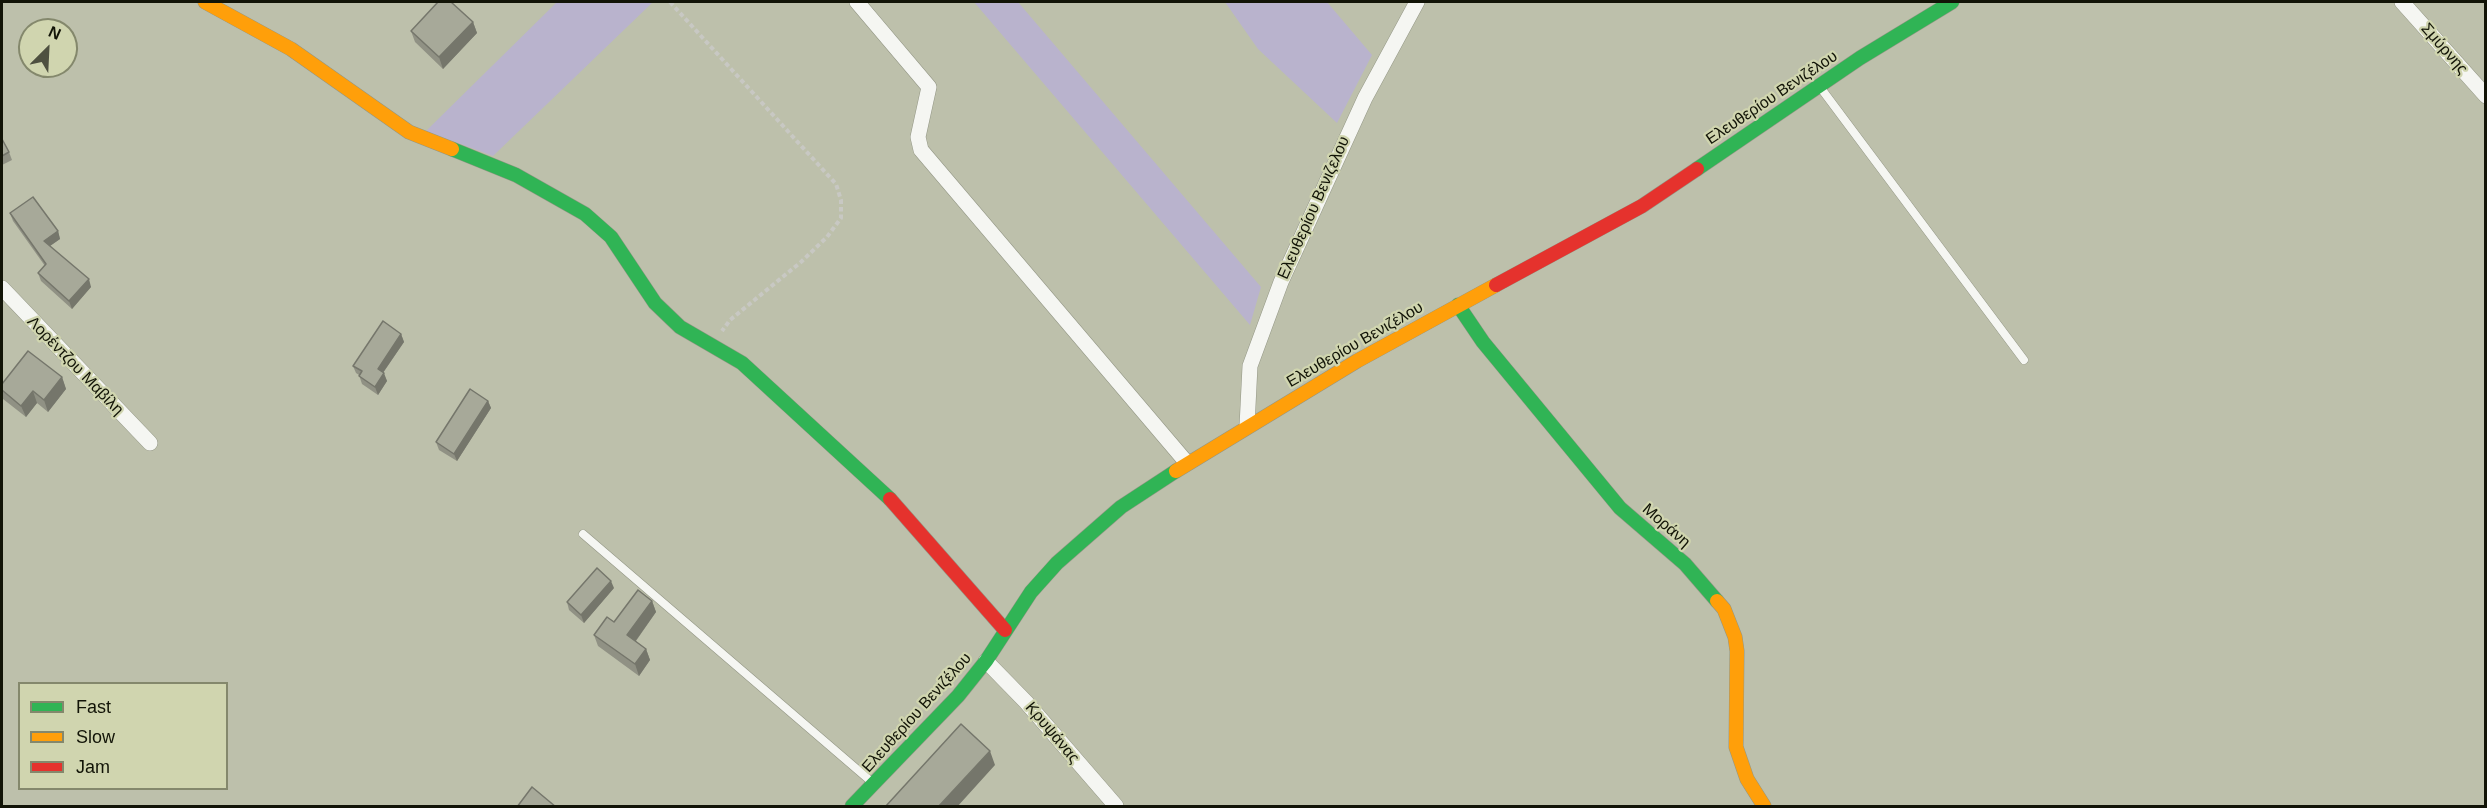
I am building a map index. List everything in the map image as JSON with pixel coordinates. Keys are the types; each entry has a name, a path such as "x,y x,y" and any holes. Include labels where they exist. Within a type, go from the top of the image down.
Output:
{"street":[{"path":"205,2 291,49 410,132 516,175 585,214 611,237 655,303 680,327 712,343 742,363 779,395 888,497 1005,630"},
{"path":"857,2 929,87 918,137 921,150 1187,463"},
{"name":"Ελευθερίου Βενιζελου","path":"1247,426 1250,366 1281,282 1365,98 1417,2"},
{"name":"Ελευθερίου Βενιζέλου","path":"852,807 958,696 986,661 1031,592 1072,548 1121,507 1247,426 1458,305 1642,206 1819,86 1952,2"},
{"name":"Σμύρνης","path":"2402,2 2486,96"},
{"name":"Λορέντζου Μαβίλη","path":"2,288 150,443"},
{"name":"Μοράνη","path":"1458,305 1483,342 1531,396 1620,508 1692,571 1724,609 1735,637 1737,651 1736,747 1747,779 1764,807"},
{"name":"Κρυψάνας","path":"986,661 1026,702 1116,807"}],"lane":[{"path":"1819,86 2024,360"},
{"path":"583,534 874,784"}],"path":[{"path":"670,2 836,184 841,200 841,218 826,237 801,262 730,320 712,343"}],"shaded area":[{"path":"557,2 653,2 493,156 426,131"},
{"path":"974,2 1018,2 1261,287 1250,325"},
{"path":"1225,2 1327,2 1372,55 1337,123 1258,49"}],"building":[{"path":"438,2 451,2 473,22 439,57 411,31"},
{"path":"2,139 9,152 2,156"},
{"path":"33,197 58,231 44,241 89,279 69,301 38,273 46,264 10,213"},
{"path":"383,321 401,334 378,369 384,373 375,387 359,376 362,371 353,366"},
{"path":"28,351 62,377 44,400 33,391 21,406 2,390 2,384"},
{"path":"470,389 488,401 454,454 436,442"},
{"path":"597,568 611,581 581,615 567,602"},
{"path":"638,590 652,601 627,635 646,649 635,664 594,635 607,617 614,622"},
{"path":"961,724 990,751 938,807 885,807"},
{"path":"532,787 556,807 517,807"}],"traffic: fast":[{"path":"1697,169 1860,58 1952,2"},
{"path":"452,149 516,175 585,214 611,237 655,303 680,327 742,363 890,499"},
{"path":"1458,305 1483,342 1620,508 1685,564 1717,601"},
{"path":"852,806 958,696 986,661 1031,592 1057,563 1121,507 1176,471"}],"traffic: slow":[{"path":"205,2 291,49 409,132 452,149"},
{"path":"1176,471 1357,361 1496,285"},
{"path":"1717,601 1724,609 1735,637 1737,651 1736,747 1747,779 1764,806"}],"traffic: jam":[{"path":"1496,285 1642,206 1697,169"},
{"path":"890,499 1005,630"}]}
